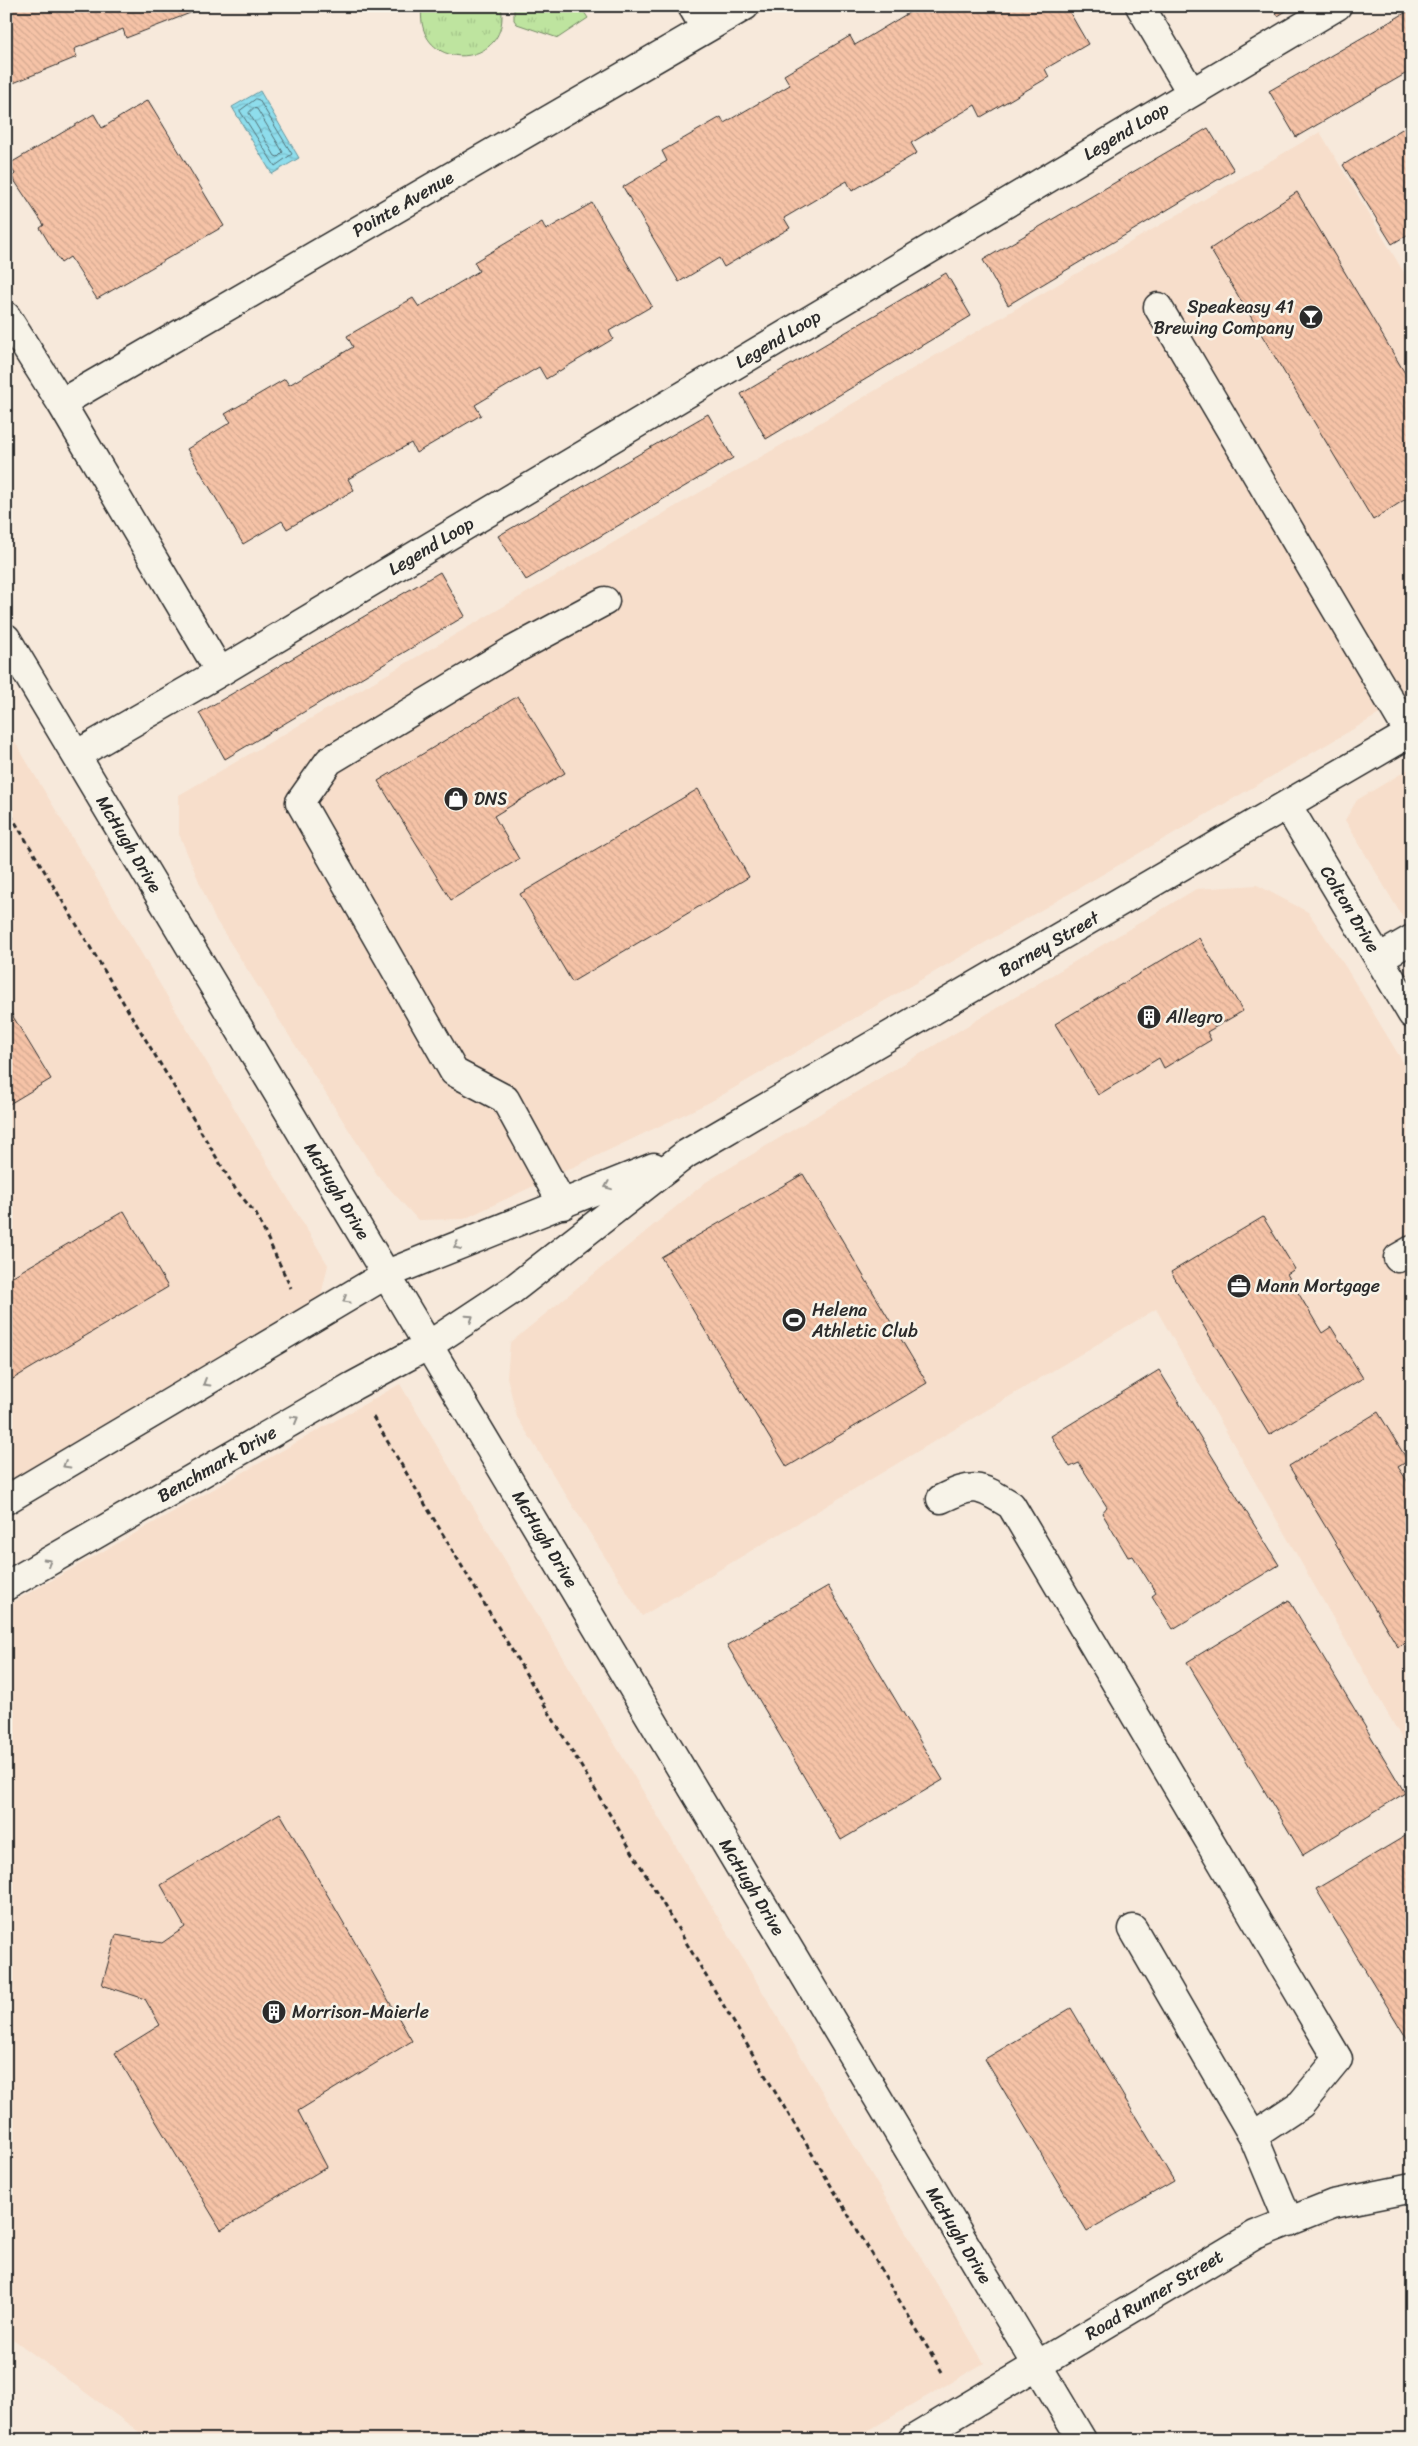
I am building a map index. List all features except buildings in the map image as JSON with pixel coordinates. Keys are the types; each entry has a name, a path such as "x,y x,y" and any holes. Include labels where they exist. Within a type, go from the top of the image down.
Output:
{"street":[{"name":"Pointe Avenue","path":"61,403 699,17 745,6"},
{"path":"1140,6 1191,92"},
{"name":"Legend Loop","path":"76,755 220,672 1337,6"},
{"path":"1158,307 1410,733"},
{"path":"6,316 61,403 220,672"},
{"path":"563,1205 505,1099 454,1072 300,802 329,761 510,652 605,601"},
{"name":"McHugh Drive","path":"6,638 1082,2440"},
{"name":"Barney Street","path":"686,1154 1410,733"},
{"name":"Colton Drive","path":"1287,804 1412,1014"},
{"path":"1378,958 1412,939"},
{"path":"6,1500 387,1274 563,1205 686,1154"},
{"name":"Benchmark Drive","path":"6,1586 353,1386 429,1345 512,1290 686,1154"},
{"path":"941,1499 964,1488 985,1489 1011,1505 1338,2059 1302,2104 1253,2136"},
{"path":"1133,1930 1253,2136 1289,2222"},
{"name":"Road Runner Street","path":"912,2440 1036,2364 1255,2236 1333,2204 1412,2188"}],"path":[{"path":"6,807 236,1190 256,1214 289,1286 296,1294"},
{"path":"369,1410 942,2372"}],"shaded area":[{"path":"1320,132 1412,286 1412,695 710,1102 464,1219 418,1220 378,1176 214,917 179,834 179,795"},
{"path":"6,727 328,1265 319,1304 6,1484"},
{"path":"1412,767 1412,933 1345,820 1357,800"},
{"path":"1257,885 1308,912 1345,966 1412,1077 1412,1756 1156,1309 642,1616 517,1417 507,1377 510,1343 706,1182 1196,889"},
{"path":"400,1384 984,2363 852,2440 150,2440 6,2334 6,1606"}],"green space":[{"path":"422,6 501,6 501,27 492,43 479,52 463,56 446,53 432,44 423,28"},
{"path":"514,6 580,6 588,18 558,38 517,24 514,20"}],"water":[{"path":"260,91 299,158 272,174 232,107"}],"place":[{"name":"Speakeasy 41 Brewing Company","path":"1311,317"},
{"name":"DNS","path":"456,799"},
{"name":"Allegro","path":"1149,1017"},
{"name":"Mann Mortgage","path":"1239,1286"},
{"name":"Helena Athletic Club","path":"794,1320"},
{"name":"Morrison-Maierle","path":"274,2012"}]}
